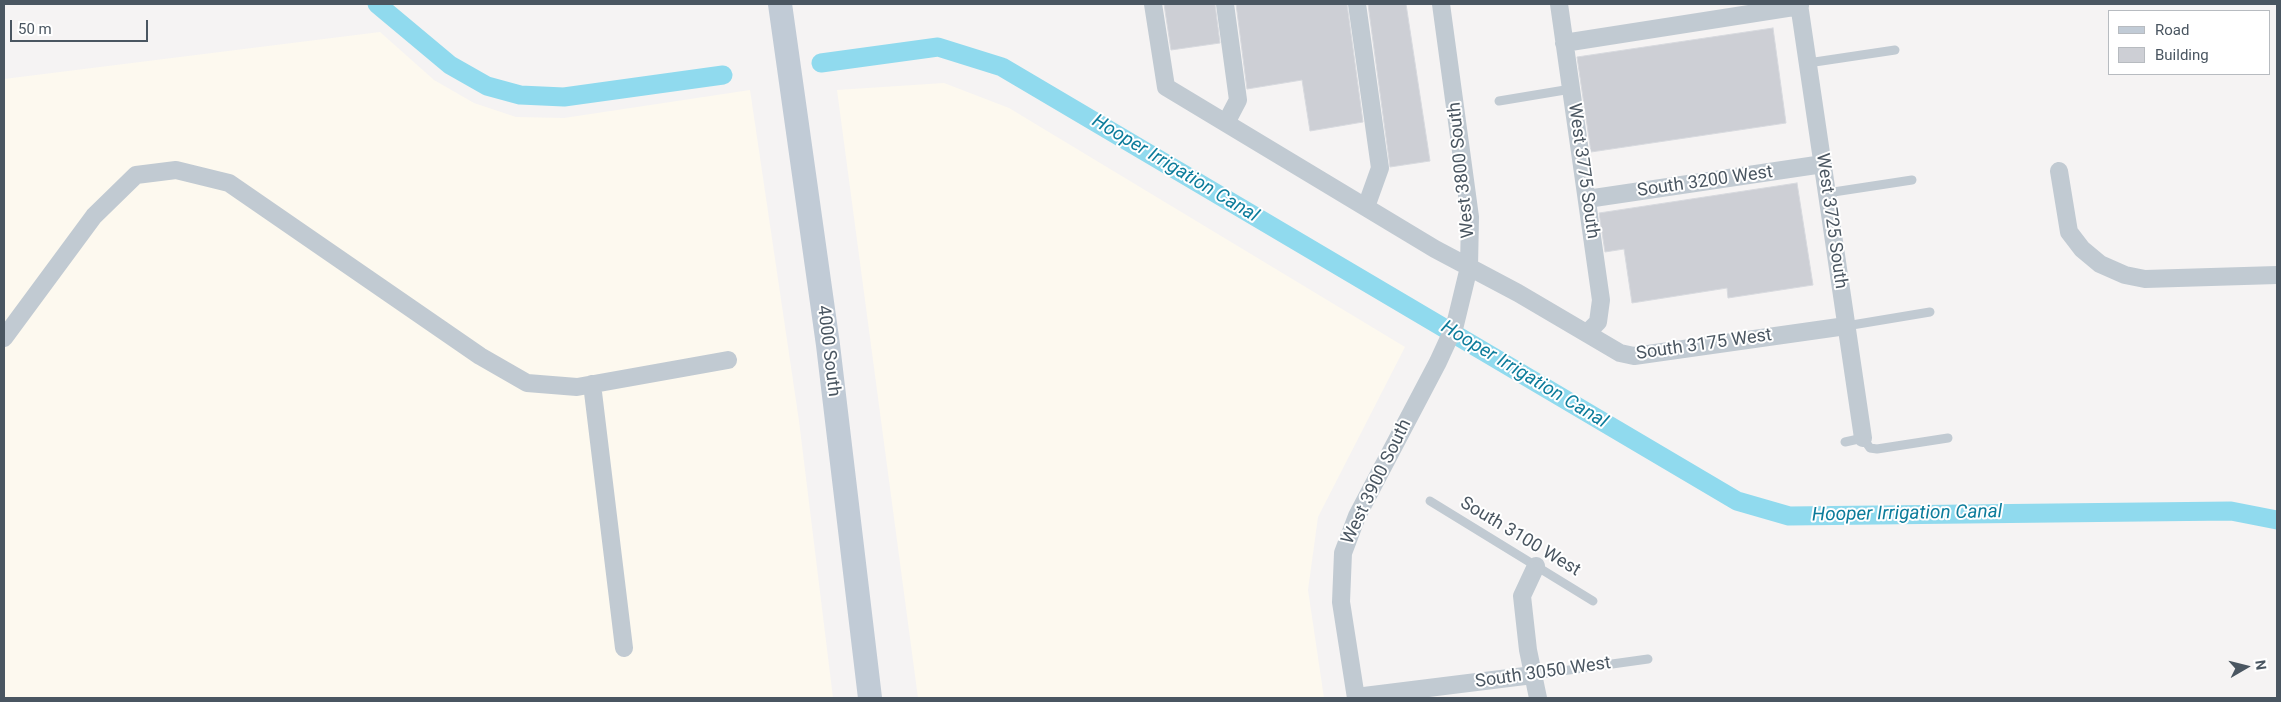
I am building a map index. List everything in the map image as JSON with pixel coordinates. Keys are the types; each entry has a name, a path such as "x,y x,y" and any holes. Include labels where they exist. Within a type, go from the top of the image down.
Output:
{"main road":[{"name":"4000 South","path":"780,4 828,345 870,698"}],"street":[{"name":"South 3175 West","path":"1153,4 1166,87 1366,207 1620,353 1634,356 1846,326"},
{"path":"1225,4 1238,100 1226,123"},
{"path":"1357,4 1380,168 1366,207"},
{"name":"West 3800 South","path":"1438,362 1455,325 1465,286 1469,267 1470,218 1442,4"},
{"name":"West 3775 South","path":"1559,4 1601,300 1598,322 1587,333"},
{"path":"1564,43 1800,5"},
{"name":"West 3725 South","path":"1800,5 1864,438"},
{"name":"South 3200 West","path":"1587,200 1823,164"},
{"path":"4,338 94,216 136,175 176,170 229,183 480,356 527,383 577,387 728,360"},
{"path":"2059,171 2070,232 2082,249 2100,264 2125,275 2145,280 2277,275"},
{"name":"West 3900 South","path":"1354,698 1342,602 1343,553 1357,516 1438,362"},
{"path":"592,384 624,648"},
{"path":"1536,566 1522,596 1528,650 1538,698"},
{"name":"South 3050 West","path":"1354,698 1534,675"}],"lane":[{"path":"1808,63 1895,50"},
{"path":"1498,101 1571,89"},
{"path":"1827,193 1912,180"},
{"name":"South 3175 West","path":"1846,326 1930,312"},
{"path":"1846,442 1864,438 1870,448 1877,448 1948,438"},
{"name":"South 3100 West","path":"1430,501 1594,600"},
{"name":"South 3050 West","path":"1534,675 1648,659"}],"shaded area":[{"path":"380,32 434,80 474,103 516,117 564,118 750,90 799,421 833,698 4,698 4,79"},
{"path":"944,83 1009,108 1405,347 1318,517 1308,590 1324,698 918,698 837,90"}],"building":[{"path":"1164,4 1215,4 1220,43 1171,50"},
{"path":"1236,4 1347,4 1363,122 1310,131 1302,80 1247,89"},
{"path":"1368,4 1406,4 1430,161 1390,167"},
{"path":"1773,28 1786,123 1591,152 1577,57"},
{"path":"1797,183 1813,285 1728,298 1727,288 1632,303 1624,249 1605,252 1599,213"}],"waterway":[{"name":"Hooper Irrigation Canal","path":"377,4 450,65 487,86 520,95 564,97 723,75"},
{"name":"Hooper Irrigation Canal","path":"821,63 938,47 1002,67 1737,501 1789,516 2231,511 2277,520"}]}
